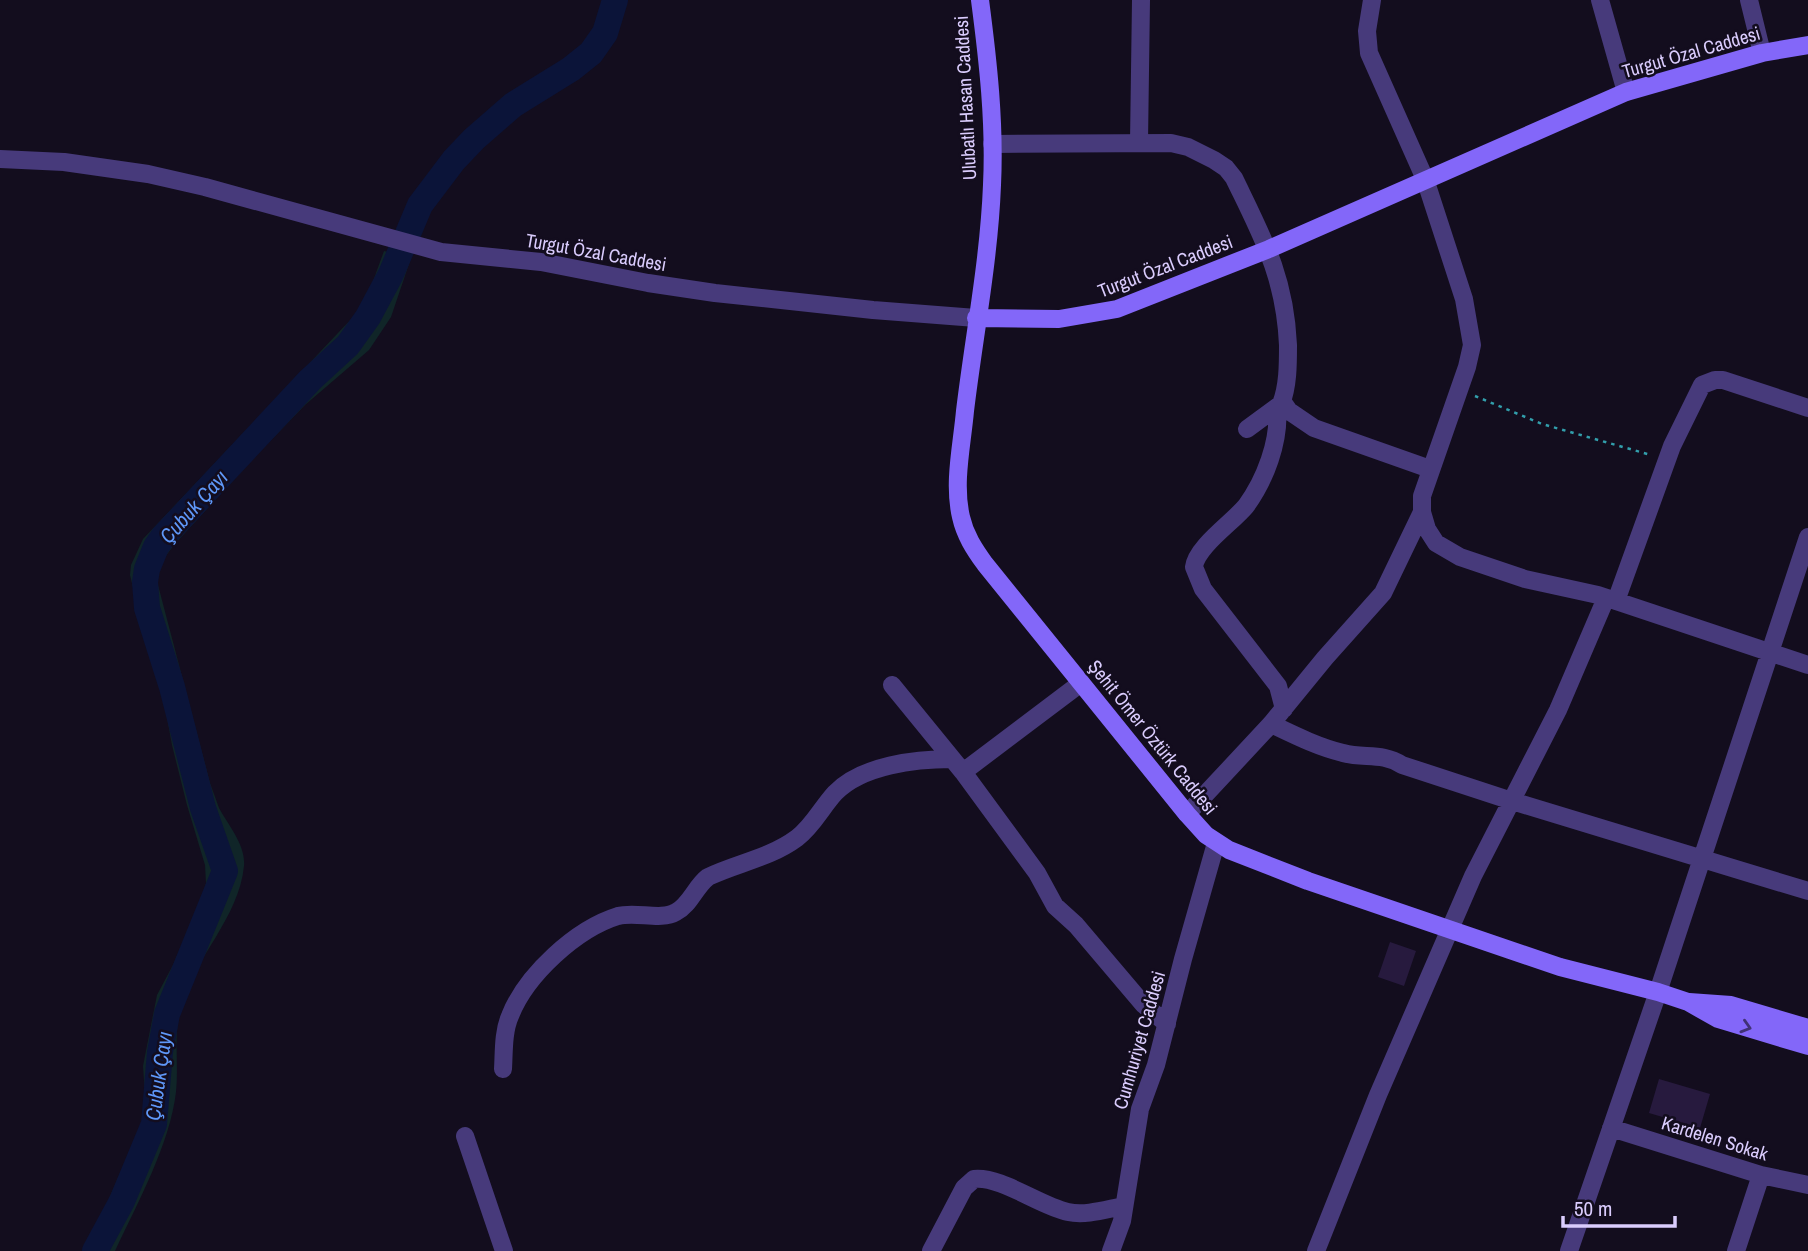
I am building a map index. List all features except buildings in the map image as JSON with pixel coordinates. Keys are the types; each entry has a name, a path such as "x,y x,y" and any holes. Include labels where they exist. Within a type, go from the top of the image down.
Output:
{"street":[{"name":"Ulubatlı Hasan Caddesi","path":"976,317 989,238 992,144 990,88 980,0"},
{"path":"1139,142 1141,0"},
{"path":"1372,0 1367,31 1369,53 1424,179 1464,299 1472,345 1422,496 1422,512 1427,529 1436,543 1460,557 1525,579 1611,599 1808,665"},
{"path":"1600,0 1626,92"},
{"path":"1749,0 1762,53"},
{"name":"Turgut Özal Caddesi","path":"0,159 64,162 148,174 205,187 416,246 464,255 541,262 715,293 873,310 1022,320 1069,318 1098,314 1157,295 1269,249 1626,92 1762,53 1808,45"},
{"path":"992,144 1171,143 1188,147 1226,168 1234,178 1277,270 1286,315 1288,356 1273,446 1255,492 1246,506 1199,554 1194,567 1203,589 1278,686 1284,709"},
{"name":"Şehit Ömer Öztürk Caddesi","path":"976,317 959,469 960,515 964,530 985,564 1187,814 1216,843 1244,857 1318,885 1560,967 1658,992 1688,1002 1718,1019 1808,1046"},
{"path":"1316,1251 1378,1095 1473,876 1611,599 1698,391 1707,382 1723,380 1808,408"},
{"path":"1280,405 1314,428 1430,470"},
{"path":"1247,429 1280,405"},
{"path":"1187,814 1271,724 1383,593 1422,512"},
{"path":"1569,1251 1658,992 1808,537"},
{"path":"503,1069 507,1028 518,1000 551,959 583,932 632,913 668,915 677,912 688,901 699,883 708,877 768,854 797,837 809,827 837,791 858,778 913,760 958,765 1081,683"},
{"path":"892,685 958,765 1037,873 1055,906 1076,925 1143,1004 1167,1024"},
{"path":"1271,724 1343,754 1385,756 1402,765 1512,801 1808,891"},
{"name":"Cumhuriyet Caddesi","path":"1111,1251 1119,1233 1140,1109 1156,1065 1216,843"},
{"name":"Şehit Ömer Öztürk Caddesi","path":"1688,1002 1731,1005 1808,1028"},
{"name":"Kardelen Sokak","path":"1611,1128 1761,1175 1808,1185"},
{"path":"465,1136 504,1251"},
{"path":"1736,1251 1761,1175"},
{"path":"931,1251 964,1188 974,1179 990,1181 1070,1213 1124,1206"}],"path":[{"path":"1473,396 1542,424 1618,447 1668,458"}],"green space":[{"path":"384,251 411,258 391,317 369,350 305,405 248,464 174,545 162,561 158,572 158,585 210,783 219,808 242,850 244,866 234,903 187,989 181,1007 177,1028 177,1081 173,1112 152,1173 115,1251 82,1251 101,1217 144,1118 146,1110 143,1066 157,995 173,965 206,883 205,865 172,745 156,658 140,617 130,575 131,565 143,539 355,315 368,295"}],"waterway":[{"name":"Çubuk Çayı","path":"95,1251 122,1201 154,1124 160,1052 167,1014 225,871 203,808 172,687 147,608 145,582 156,547 310,380 348,345 368,317 391,274 420,205 454,160 513,105 571,69 591,53 605,33 615,0"}]}
